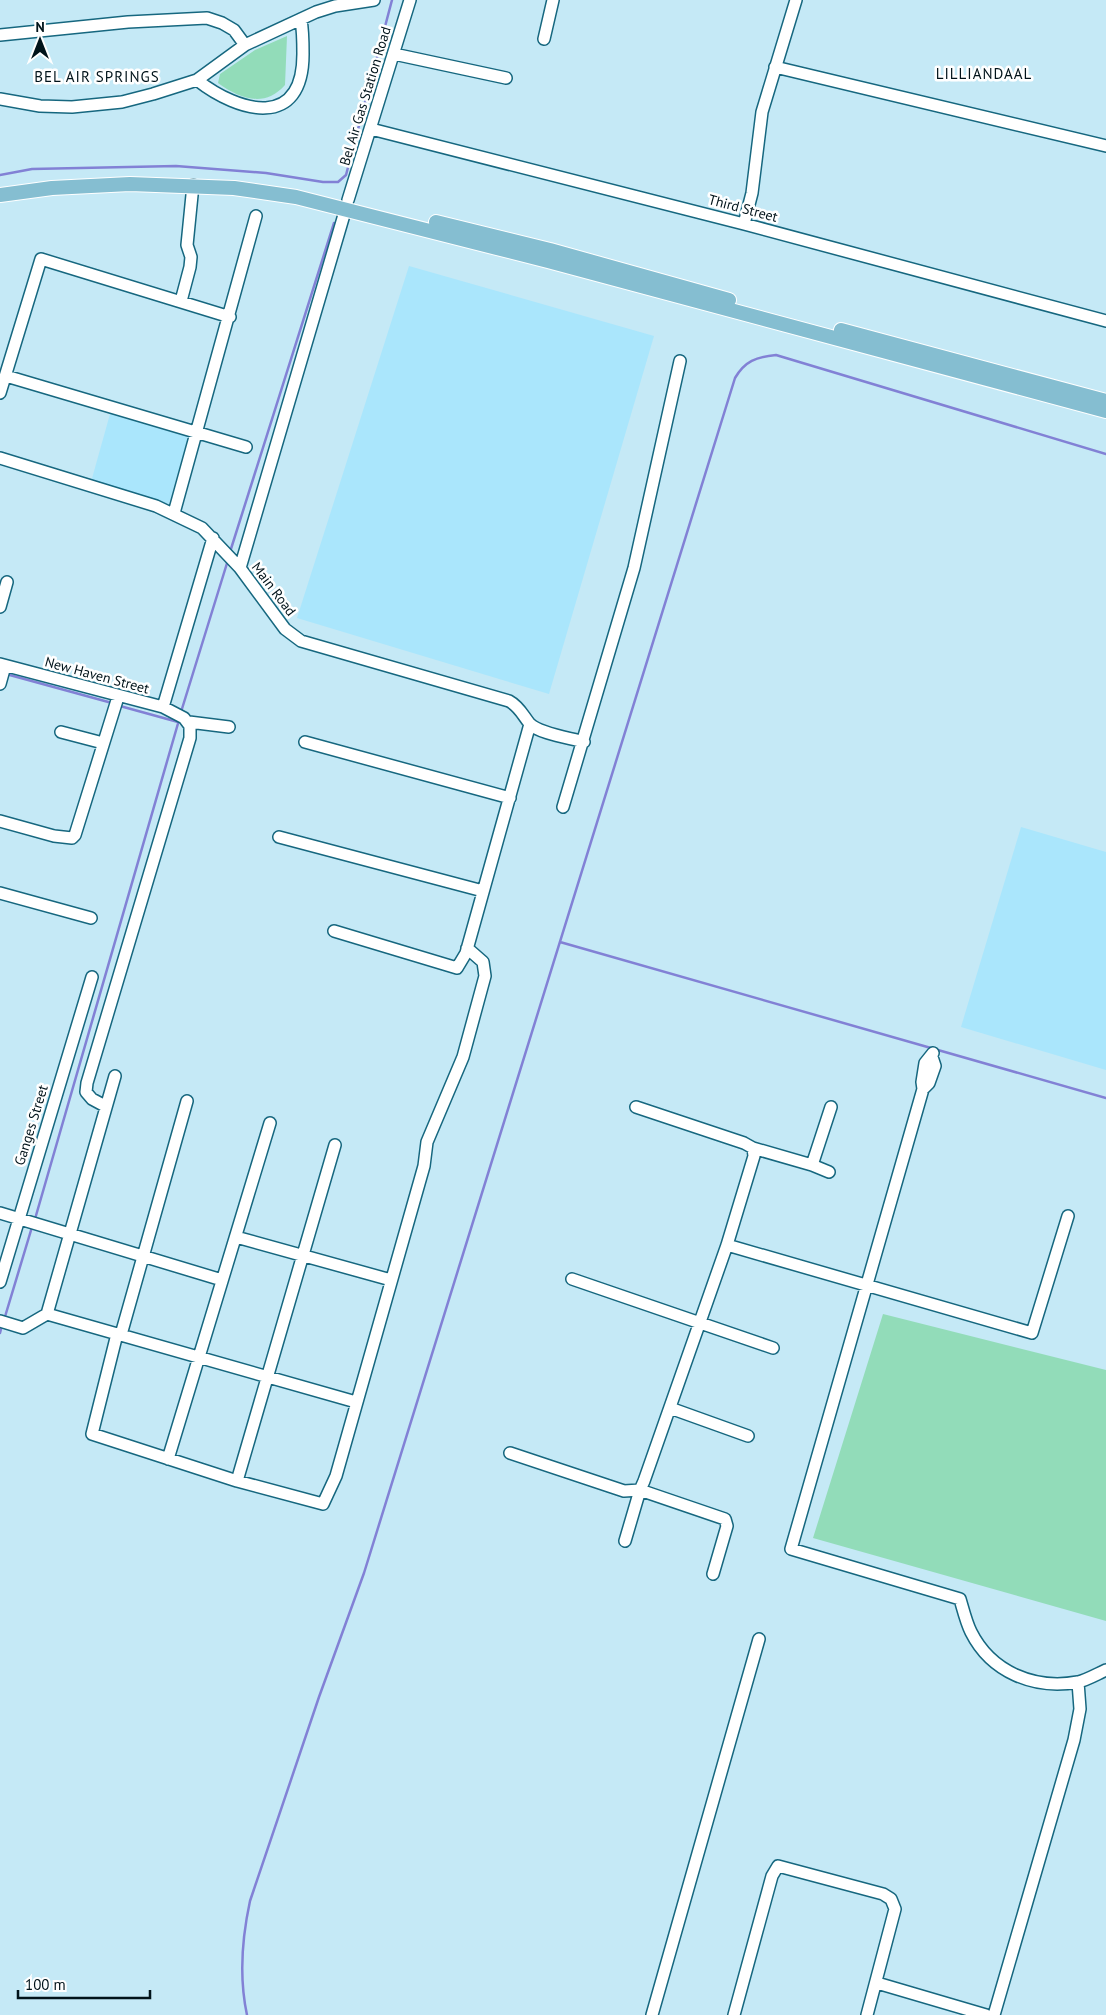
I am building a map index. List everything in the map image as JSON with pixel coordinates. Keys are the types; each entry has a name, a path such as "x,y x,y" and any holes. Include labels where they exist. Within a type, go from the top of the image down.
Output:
{"main road":[{"path":"0,186 51,180 191,177 235,180 298,188 347,204 1106,411"},
{"path":"0,195 52,188 130,184 296,197 347,204 550,250 1106,401"}],"street":[{"path":"0,98 40,106 72,107 102,105 152,94 197,80 246,45 300,20 334,6 374,0"},
{"name":"Bel Air Gas Station Road","path":"240,568 347,204 410,0"},
{"path":"544,39 553,0"},
{"path":"744,224 752,193 762,112 796,0"},
{"path":"0,36 128,22 207,18 222,23 234,30 246,45"},
{"path":"197,80 221,96 253,108 278,106 289,100 296,92 303,62 300,20"},
{"path":"394,54 506,78"},
{"path":"775,67 1106,146"},
{"name":"Third Street","path":"371,129 744,224 1106,321"},
{"path":"181,301 190,267 191,257 187,245 193,189"},
{"path":"174,513 230,317 256,216"},
{"path":"0,393 42,259 230,317"},
{"path":"563,807 584,742 641,541 680,361"},
{"path":"6,376 246,447"},
{"name":"Main Road","path":"0,458 174,513 202,528 217,542 240,568 277,619 292,636 310,644 509,701 522,712 530,724"},
{"path":"168,709 217,542"},
{"path":"0,606 8,582"},
{"name":"New Haven Street","path":"2,672 115,704 168,709 187,720"},
{"path":"0,821 54,836 72,838 78,830 115,704"},
{"path":"105,1106 92,1099 86,1092 87,1083 190,738 187,720 229,727"},
{"path":"334,931 457,968 468,948 482,891 530,724 539,730 584,742"},
{"path":"61,732 103,743"},
{"path":"305,742 510,798"},
{"path":"279,837 482,891"},
{"path":"0,894 91,918"},
{"path":"187,1101 122,1332 118,1334 92,1434 237,1481 323,1504 336,1476 424,1166 427,1142 463,1057 485,976 483,962 468,948"},
{"name":"Ganges Street","path":"0,1282 92,976"},
{"path":"933,1055 935,1066 929,1083 923,1089 791,1549 960,1599 970,1632 989,1657 1010,1674 1038,1684 1078,1682 1106,1670"},
{"path":"4,1322 23,1328 47,1314 115,1076"},
{"path":"636,1107 744,1142 753,1148 812,1165 829,1172"},
{"path":"812,1165 831,1107"},
{"path":"168,1459 270,1123"},
{"path":"237,1481 334,1145"},
{"path":"625,1541 640,1490 727,1245 754,1156 753,1148"},
{"path":"0,1213 222,1280"},
{"path":"727,1245 1032,1333 1068,1216"},
{"path":"236,1237 391,1280"},
{"path":"572,1279 773,1348"},
{"path":"47,1314 356,1402"},
{"path":"670,1408 748,1436"},
{"path":"510,1453 624,1491 640,1490 725,1519 727,1526 713,1574"},
{"path":"652,2015 759,1639"},
{"path":"994,2015 1074,1740 1080,1709 1078,1682"},
{"path":"734,2015 772,1876 778,1866 883,1894 891,1899 895,1909 867,2015"},
{"path":"876,1983 986,2015"}],"shaded area":[{"path":"409,266 654,336 549,694 297,618"},
{"path":"110,414 188,437 169,504 91,482"},
{"path":"1021,827 1106,852 1106,1070 961,1027"}],"green space":[{"path":"287,36 285,85 277,92 269,97 252,99 226,89 218,83 220,74 255,50"},
{"path":"883,1314 1106,1370 1106,1621 813,1538"}],"waterway":[{"path":"0,175 32,169 176,166 266,173 323,182 338,182 346,175 392,0"},
{"path":"230,552 334,223"},
{"path":"247,2015 243,1987 242,1958 250,1901 319,1697 364,1573 735,378 752,361 776,355 1106,454"},
{"path":"181,712 228,560"},
{"path":"6,674 112,703"},
{"path":"120,706 178,722"},
{"path":"35,1219 179,720"},
{"path":"560,942 1106,1098"},
{"path":"4,1320 32,1227"},
{"path":"0,1333 2,1325"}],"district":[{"name":"LILLIANDAAL","path":"984,73"},
{"name":"BEL AIR SPRINGS","path":"97,76"}]}
